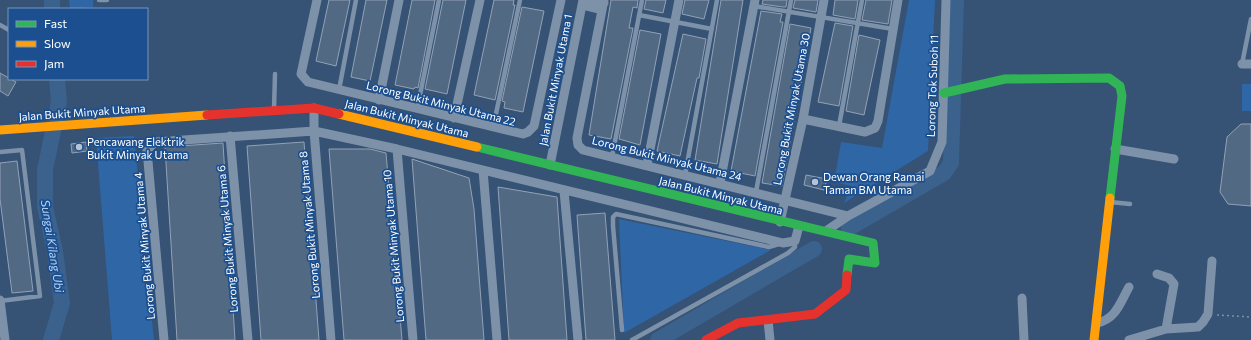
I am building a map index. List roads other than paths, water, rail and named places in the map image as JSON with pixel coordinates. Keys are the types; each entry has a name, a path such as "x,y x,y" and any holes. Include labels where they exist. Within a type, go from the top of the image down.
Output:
{"street":[{"name":"Lorong Bukit Minyak Utama 22","path":"317,0 301,74 308,82 417,110 523,134 528,132 534,126 562,0"},
{"path":"379,100 399,0"},
{"path":"454,118 480,0"},
{"path":"647,165 680,0"},
{"name":"Lorong Bukit Minyak Utama 30","path":"780,222 803,118 824,0"},
{"path":"803,118 865,132 875,128 878,121 898,0"},
{"name":"Lorong Tok Suboh 11","path":"826,231 848,216 930,170 942,142 950,92 946,0"},
{"path":"583,1 603,4"},
{"name":"Jalan Bukit Minyak Utama 1","path":"550,165 583,1"},
{"path":"720,183 755,3"},
{"name":"Lorong Bukit Minyak Utama 24","path":"603,4 577,138 578,145 583,150 848,216"},
{"path":"950,92 1005,79 1109,78 1120,86 1122,96 1108,202 1097,323 1094,340"},
{"name":"Jalan Bukit Minyak Utama","path":"0,130 38,126 314,108 780,222 826,231 873,243 875,263 849,260 846,290 815,314 768,320"},
{"name":"Lorong Bukit Minyak Utama 8","path":"314,108 314,131 331,340"},
{"path":"230,136 314,131 397,149 564,191 783,243 795,241 799,226"},
{"name":"Lorong Bukit Minyak Utama 4","path":"164,340 148,150 155,142 230,136"},
{"name":"Lorong Bukit Minyak Utama 6","path":"230,136 248,340"},
{"path":"1115,148 1174,159"},
{"name":"Lorong Bukit Minyak Utama 10","path":"397,149 414,340"},
{"path":"483,170 497,340"},
{"path":"564,191 578,340"},
{"path":"1129,340 1166,329 1198,327 1208,314 1212,261"},
{"path":"1157,274 1169,278 1174,284 1166,329"},
{"path":"1097,323 1110,318 1115,313 1129,288"},
{"path":"1022,298 1024,340"},
{"path":"0,301 5,340"},
{"path":"706,340 726,328 738,323 768,320 770,340"}],"lane":[{"path":"99,0 107,0"},
{"path":"339,90 356,0"},
{"path":"417,110 439,0"},
{"path":"493,128 520,0"},
{"path":"612,157 642,0"},
{"path":"684,174 717,0"},
{"path":"756,192 791,0"},
{"path":"839,126 862,0"},
{"path":"755,3 789,13 892,29"},
{"path":"639,15 712,29"},
{"path":"1246,64 1251,20"},
{"path":"274,111 276,74"},
{"path":"0,152 22,150 40,296 0,301"},
{"path":"1108,202 1130,204"},
{"path":"622,330 613,226 613,218 616,214 769,247 783,243"},
{"path":"632,340 788,253 795,247 795,241"}],"waterway":[{"name":"Sungai Kilang Ubi","path":"52,0 52,8"},
{"path":"849,228 944,173 951,163 956,0"},
{"name":"Sungai Kilang Ubi","path":"51,340 62,303 55,251 45,207 45,170 59,102 57,80"},
{"path":"658,340 814,249"}],"place":[{"name":"Pencawang Elektrik Bukit Minyak Utama","path":"79,147"},
{"name":"Dewan Orang Ramai Taman BM Utama","path":"815,182"}]}
